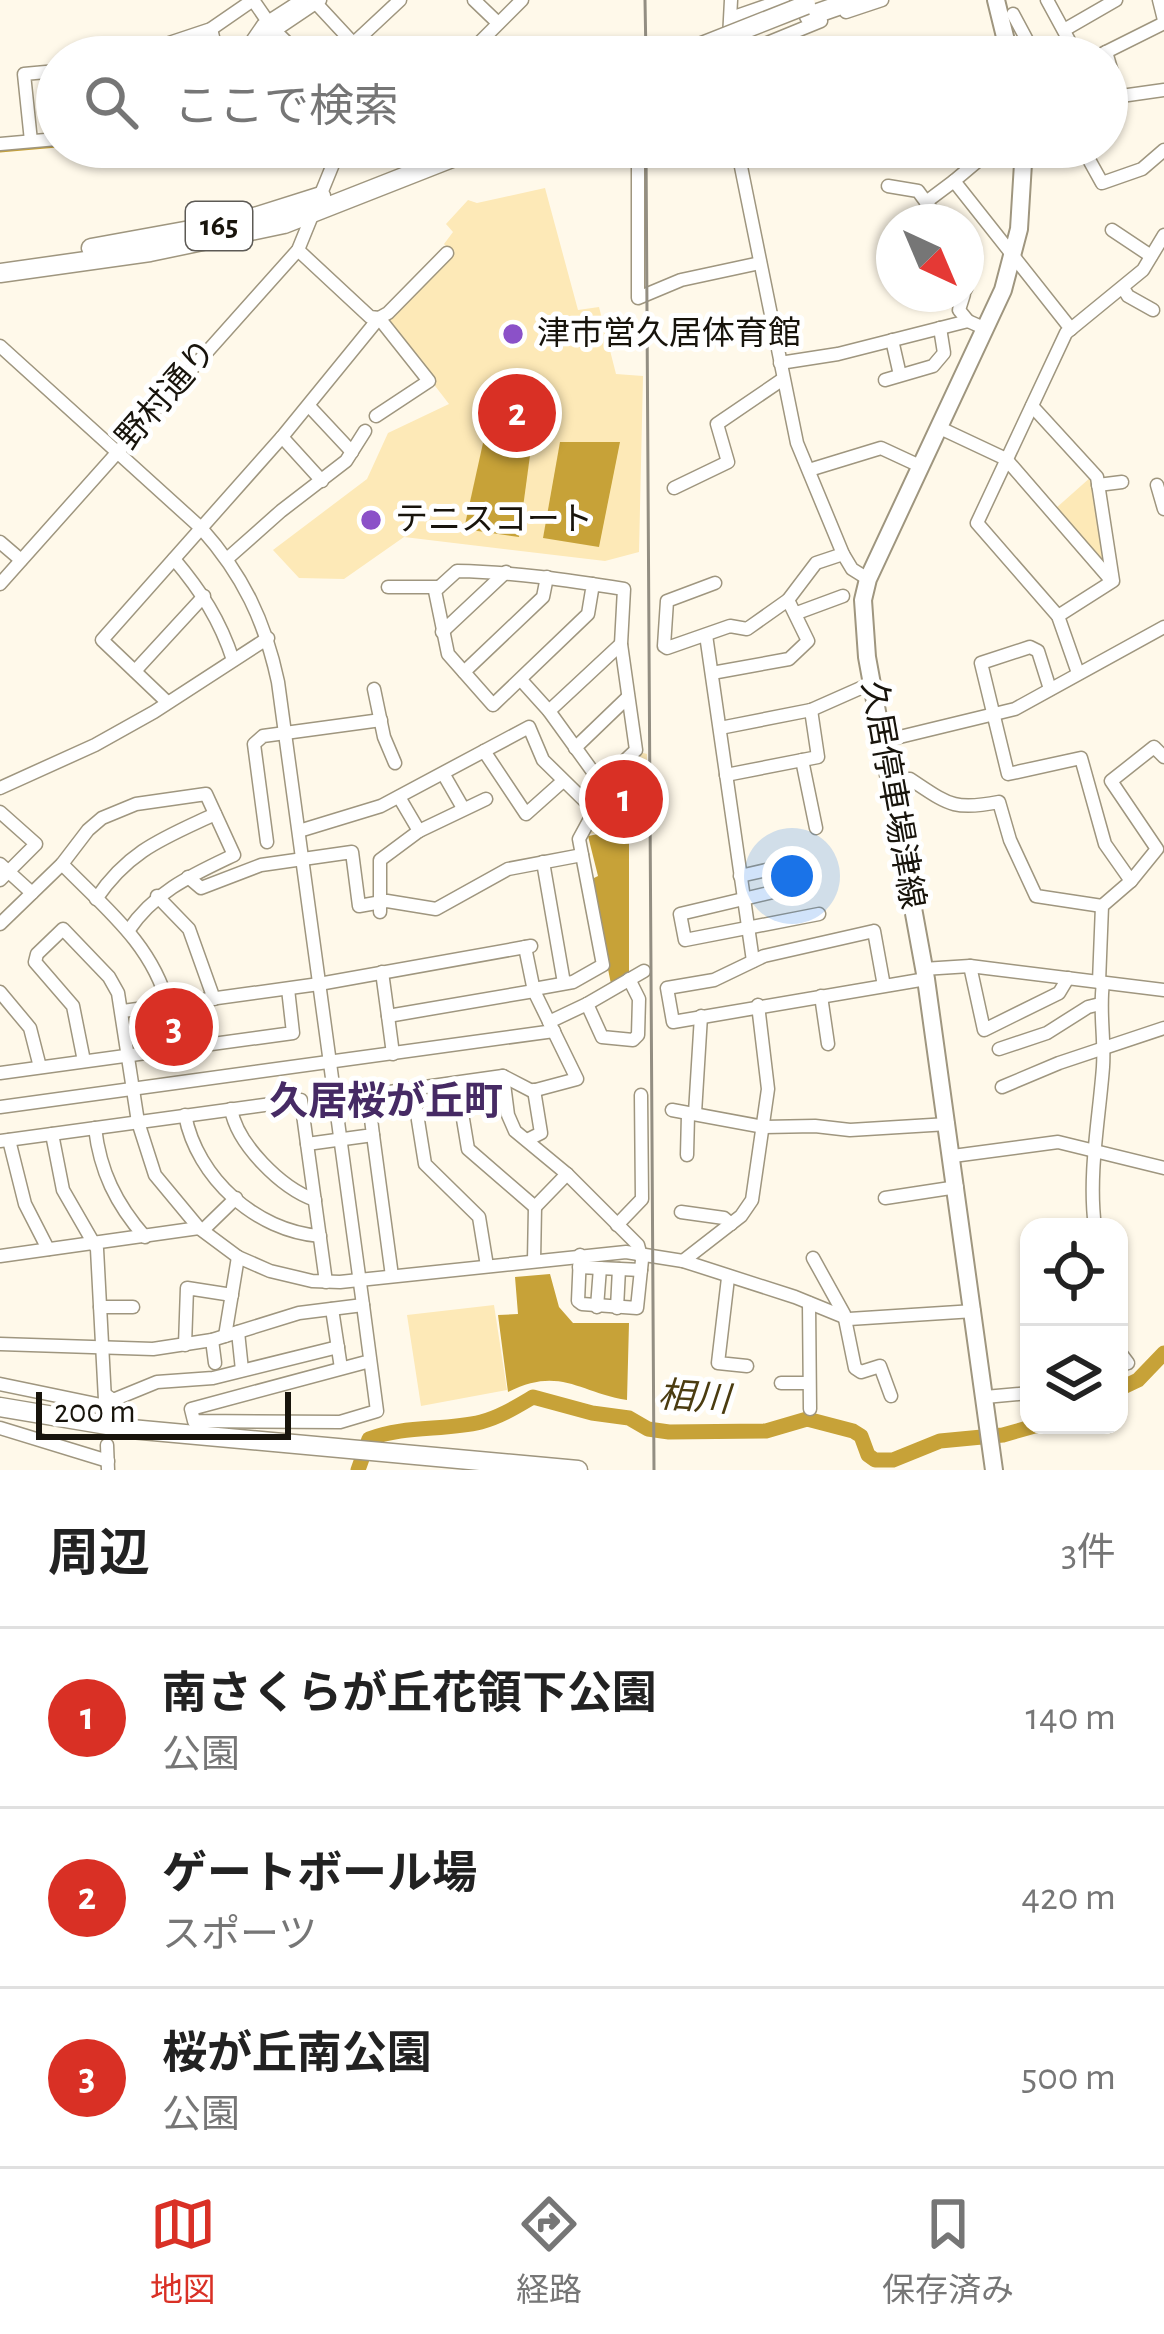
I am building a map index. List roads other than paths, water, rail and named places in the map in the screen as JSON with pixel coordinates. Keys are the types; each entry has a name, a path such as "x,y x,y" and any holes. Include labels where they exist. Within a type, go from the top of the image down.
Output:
{"highway":[{"path":"732,36 812,7 855,0"},
{"path":"751,36 812,7"},
{"name":"165","path":"0,273 150,252 284,224 402,168"},
{"name":"165","path":"0,262 181,234 316,205"},
{"path":"0,1403 77,1422 578,1470"}],"main road":[{"path":"996,0 1005,36"},
{"name":"久居停車場津線","path":"994,1470 925,974 863,620 868,579 986,329 1013,255 1024,168"}],"street":[{"path":"196,36 253,0 281,36"},
{"path":"361,36 400,0"},
{"path":"474,0 498,23"},
{"path":"485,36 522,0"},
{"path":"730,36 731,0"},
{"path":"730,18 783,0"},
{"path":"781,36 882,0"},
{"path":"1048,0 1067,36"},
{"path":"1064,30 1116,0"},
{"path":"1128,41 1164,22 1159,0"},
{"path":"262,36 313,1 346,36"},
{"path":"1013,14 1025,36"},
{"path":"267,36 271,26"},
{"path":"211,29 213,36"},
{"path":"31,141 24,74 36,73"},
{"path":"1128,95 1164,90"},
{"path":"0,144 36,141"},
{"path":"1094,168 1102,183 1142,170 1164,151"},
{"name":"野村通り","path":"0,584 298,250 331,168"},
{"path":"316,205 333,214 448,168"},
{"path":"638,168 638,298 681,280 760,263"},
{"path":"741,168 797,443 843,554 852,569 868,579"},
{"path":"888,186 918,191 926,202 969,168"},
{"path":"954,181 1071,329"},
{"path":"1112,230 1151,256"},
{"path":"968,538 1071,329 1143,270 1164,236"},
{"path":"298,250 370,317 379,318 429,382 376,416"},
{"path":"167,702 102,640 309,406 379,318 447,253"},
{"path":"1123,288 1153,310"},
{"path":"961,312 986,329"},
{"path":"780,363 968,321"},
{"path":"892,340 892,378 933,366 944,353 940,328"},
{"path":"0,346 201,528 228,558 253,598 268,638 299,831 363,1305 370,1361 376,1411 340,1422 194,1420 191,1409 370,1361"},
{"path":"674,488 728,462 718,424 783,379"},
{"path":"309,406 352,452"},
{"path":"1032,406 1097,477 1113,581"},
{"path":"940,428 1006,459 1113,581"},
{"path":"228,558 322,481 352,452 365,431"},
{"path":"282,437 322,481"},
{"path":"808,470 881,448 922,467"},
{"path":"1098,485 1122,482"},
{"path":"1157,485 1164,509"},
{"path":"977,523 1058,616 1078,674"},
{"path":"0,542 21,560"},
{"path":"715,583 668,601 664,646 670,649 730,626 747,629 788,600 816,563 843,554"},
{"path":"174,559 204,596 223,630 232,660"},
{"path":"388,1016 564,983 602,965 579,835 595,812 601,783 636,750 622,644 623,589 593,584 506,572 457,571 435,591 448,654 493,705 588,614 593,584"},
{"path":"442,632 506,572"},
{"path":"464,672 543,597 548,578"},
{"path":"1058,616 1113,581"},
{"path":"388,587 439,587"},
{"path":"135,671 204,596"},
{"path":"797,614 842,596"},
{"path":"712,674 789,659 808,641 788,600"},
{"path":"883,741 994,717 1164,627"},
{"path":"706,635 753,961"},
{"path":"0,788 95,745 268,638"},
{"path":"549,711 622,644"},
{"path":"1050,689 1037,651 1030,647 981,663 1008,774 1081,758 1105,844 1132,881"},
{"path":"520,680 549,711 601,783"},
{"path":"720,728 811,710 872,682"},
{"path":"374,689 395,763"},
{"path":"575,748 627,698"},
{"path":"726,775 818,758 811,710"},
{"path":"267,842 254,744 263,736 381,720"},
{"path":"299,831 399,797 529,727 543,760 595,812"},
{"path":"890,781 910,779 938,800 964,809 999,802 1010,840 1036,896 1102,906 1132,881 1161,846 1112,781 1154,747 1164,757"},
{"path":"484,752 526,814 563,781"},
{"path":"802,760 816,828"},
{"path":"444,775 464,808"},
{"path":"0,924 62,865 93,824 120,808 206,794 235,855 157,896 128,931"},
{"path":"399,797 419,831"},
{"path":"380,907 380,860 419,831 487,799"},
{"path":"0,812 36,844 3,872 32,893"},
{"path":"96,898 131,857 215,814"},
{"path":"188,877 201,889 261,865 352,852 359,906 436,909 501,872 582,855"},
{"path":"543,862 564,983"},
{"path":"62,865 128,931 158,972 168,1005"},
{"path":"740,876 784,866 790,889 680,914 685,940 819,914"},
{"path":"157,896 189,929 214,999"},
{"path":"1094,1218 1091,1200 1104,1049 1102,906"},
{"path":"84,1061 73,1006 37,966 37,954 63,929 109,976 123,1011 138,1122 155,1175 201,1229 238,1257 289,1277 326,1282 534,1261 580,1261 641,1270"},
{"path":"884,986 874,932 753,961 714,980 667,988 673,1022 884,986 970,966 1164,990"},
{"path":"123,1011 319,984 528,946 534,990 577,1079 534,1090 503,1076 368,1095 392,1276"},
{"path":"970,966 984,1030 1059,993 1068,978"},
{"path":"0,1106 393,1054 551,1027 644,971"},
{"path":"382,972 393,1054"},
{"path":"587,1004 602,1036 633,1040 638,1035 639,999 629,979"},
{"path":"0,1073 293,1034 287,989"},
{"path":"0,992 30,1028 40,1067"},
{"path":"821,996 828,1044"},
{"path":"999,1049 1047,1033 1100,1004"},
{"path":"683,1261 731,1225 752,1200 768,1078 758,1005"},
{"path":"687,1155 691,1114 704,1074 701,1016"},
{"path":"1002,1087 1164,1028"},
{"path":"503,1076 510,1121 638,1245 639,1305 597,1306 578,1301 580,1261"},
{"path":"457,1083 468,1149 535,1207"},
{"path":"413,1089 424,1164 479,1217 487,1266"},
{"path":"526,1140 542,1133 534,1090"},
{"path":"617,1225 642,1199 640,1094"},
{"path":"48,1249 21,1194 4,1140 301,1100 326,1282"},
{"path":"230,1109 236,1130 254,1154 315,1200"},
{"path":"671,1110 764,1127 850,1130 948,1124"},
{"path":"185,1115 199,1158 236,1198 273,1225 320,1236"},
{"path":"94,1128 105,1177 122,1209 145,1237"},
{"path":"52,1134 63,1190 95,1243 106,1406"},
{"path":"307,1144 373,1135"},
{"path":"953,1156 1058,1142 1164,1168"},
{"path":"534,1261 535,1207 567,1174"},
{"path":"885,1198 957,1186"},
{"path":"0,1255 201,1229 236,1198"},
{"path":"681,1212 724,1218 731,1225"},
{"path":"601,1263 621,1252 683,1261 844,1318 974,1311"},
{"path":"617,1307 621,1252"},
{"path":"215,1363 225,1336 238,1257"},
{"path":"813,1258 844,1318 855,1368 860,1372 880,1366 891,1396"},
{"path":"597,1306 601,1263"},
{"path":"728,1278 718,1363 747,1366"},
{"path":"184,1346 188,1288 232,1295"},
{"path":"809,1303 810,1409"},
{"path":"0,1344 184,1346 284,1317 363,1305"},
{"path":"100,1307 134,1306"},
{"path":"332,1309 341,1368"},
{"path":"225,1336 242,1370"},
{"path":"106,1406 157,1382 213,1378 338,1346"},
{"path":"781,1383 809,1383"},
{"path":"0,1384 106,1406"},
{"path":"985,1397 1020,1395"},
{"path":"0,1429 108,1465 107,1445"}],"waterway":[{"path":"0,151 36,148"},
{"name":"相川","path":"1128,1385 1164,1353"},
{"name":"相川","path":"358,1470 369,1439 481,1422 533,1397 669,1432 766,1431 807,1419 853,1431 875,1460 893,1460 940,1441 1020,1430"}],"railway":[{"path":"645,0 646,36"},
{"path":"646,168 654,1470"}],"place":[{"name":"津市営久居体育館","path":"513,334"},
{"name":"ゲートボール場","path":"517,413"},
{"name":"テニスコート","path":"371,520"},
{"name":"南さくらが丘花領下公園","path":"624,799"},
{"name":"桜が丘南公園","path":"174,1027"}],"district":[{"name":"久居桜が丘町","path":"386,1102"}]}
